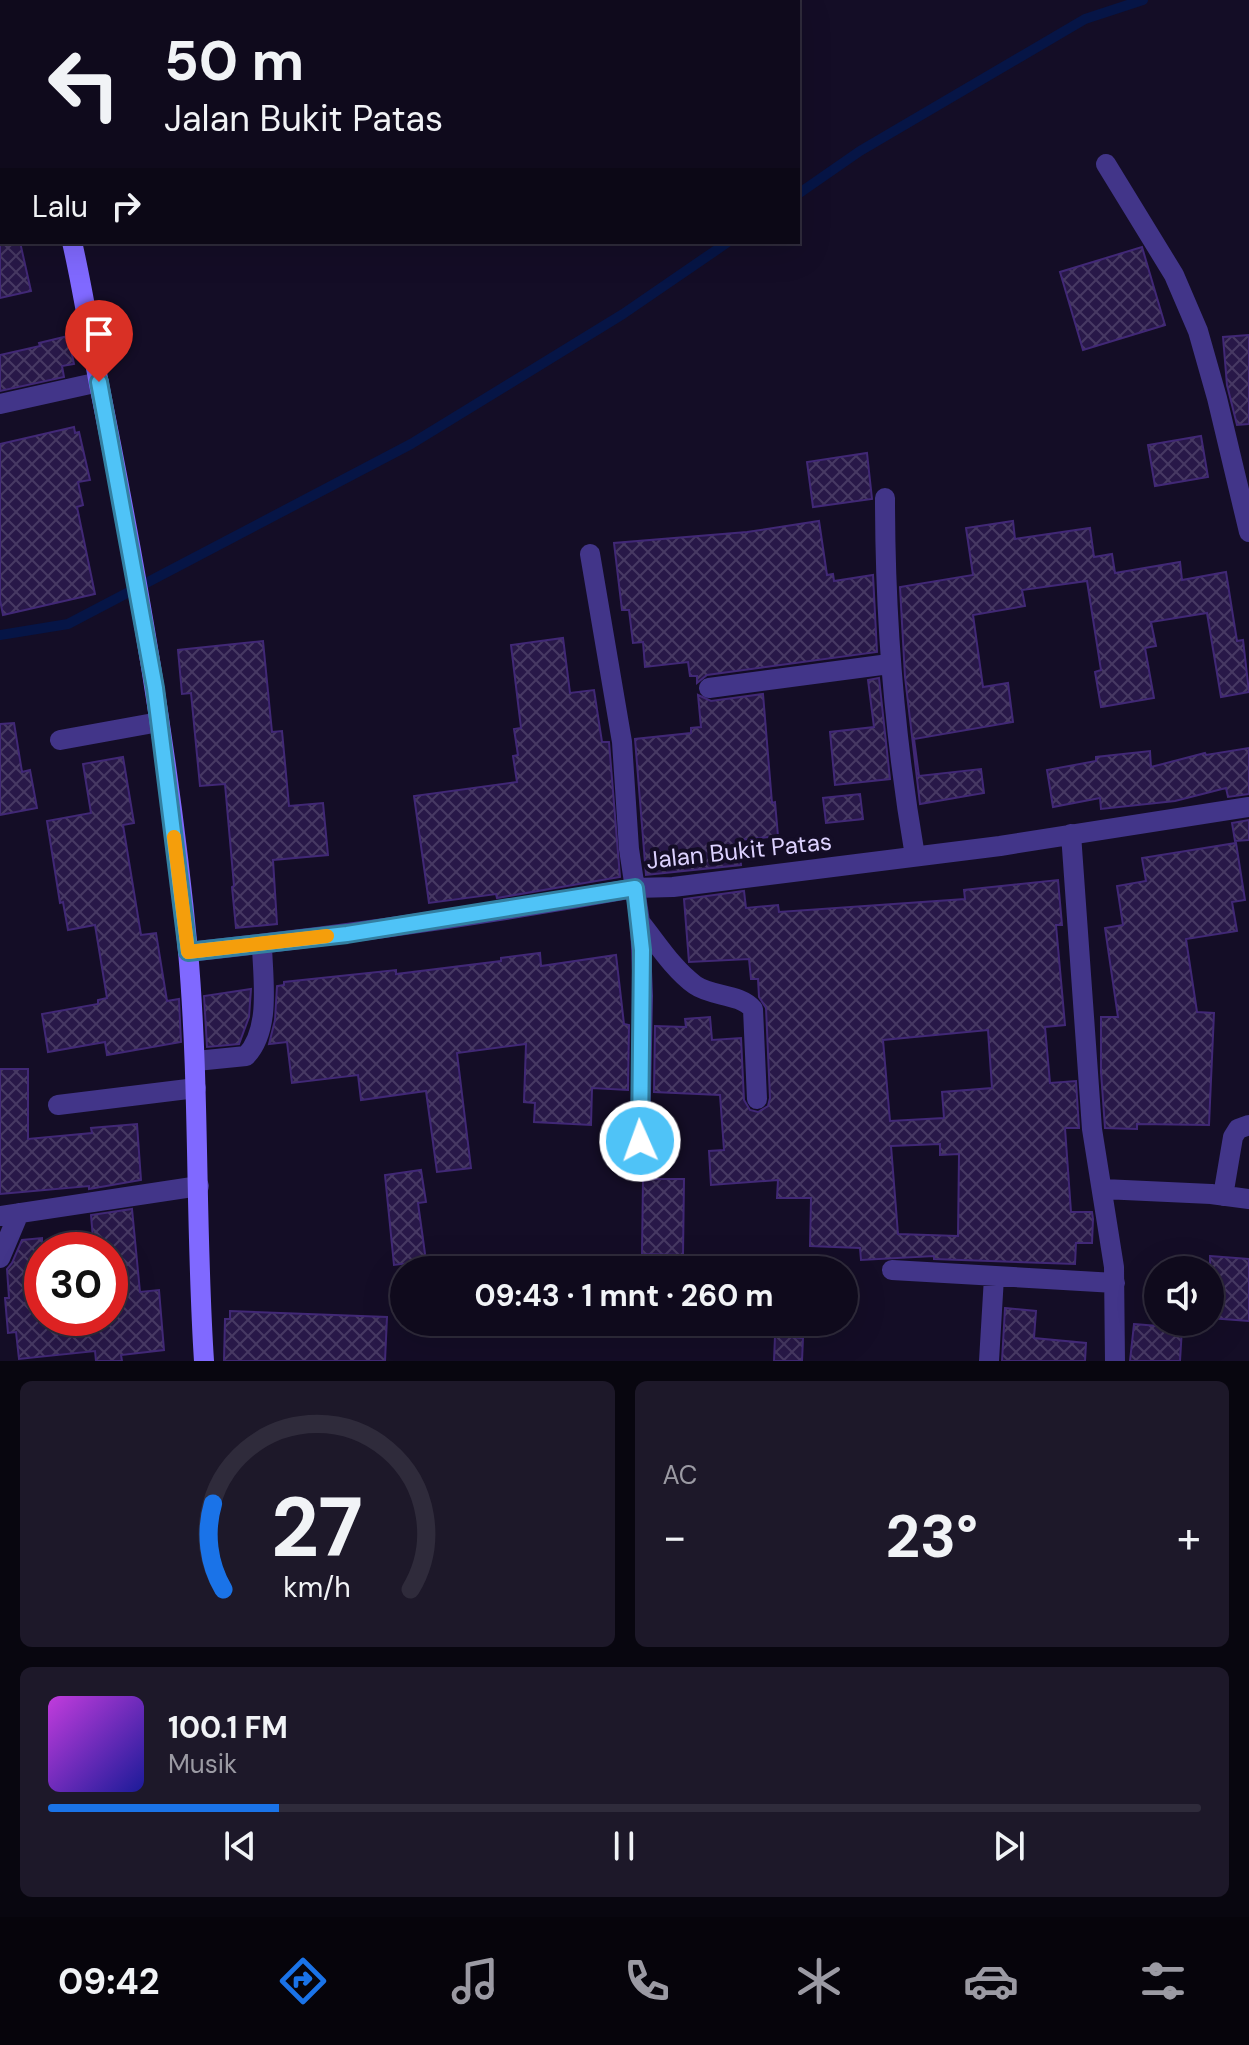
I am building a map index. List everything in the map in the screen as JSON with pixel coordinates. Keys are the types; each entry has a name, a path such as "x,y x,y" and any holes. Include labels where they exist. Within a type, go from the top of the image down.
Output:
{"street":[{"path":"1106,164 1174,275 1198,331 1221,411 1249,532"},
{"path":"72,244 143,620 188,952 196,1061 204,1361"},
{"path":"0,404 99,382"},
{"path":"885,498 889,664 915,856"},
{"path":"590,554 622,742 629,849 640,922 643,981 640,1141"},
{"path":"709,688 889,664"},
{"path":"60,740 159,722"},
{"name":"Jalan Bukit Patas","path":"188,952 262,946 635,888 673,887 915,856 1249,807"},
{"path":"1071,834 1089,1097 1115,1283 1115,1361"},
{"path":"640,922 679,970 697,986 743,1001 753,1009 757,1099"},
{"path":"196,1061 246,1056 256,1045 263,987 262,946"},
{"path":"58,1105 196,1088"},
{"path":"1223,1196 1233,1137 1238,1129 1249,1125"},
{"path":"0,1258 10,1215 199,1186"},
{"path":"1103,1189 1249,1199"},
{"path":"892,1270 1115,1283"},
{"path":"989,1361 994,1277"}],"building":[{"path":"0,244 20,244 31,291 0,298"},
{"path":"1142,247 1165,325 1083,350 1060,272"},
{"path":"1249,335 1249,424 1237,425 1227,385 1223,337"},
{"path":"68,336 74,364 62,366 64,377 0,391 0,355"},
{"path":"74,427 75,433 79,432 90,480 78,482 83,505 77,507 95,594 3,615 0,600 0,444"},
{"path":"1201,436 1208,477 1155,486 1148,445"},
{"path":"867,453 872,499 813,507 807,462"},
{"path":"819,521 827,575 833,574 834,581 873,575 877,652 707,675 697,683 697,676 690,676 688,662 645,667 643,642 633,643 629,610 622,610 614,543 747,532"},
{"path":"1013,521 1015,539 1090,528 1094,557 1112,554 1115,573 1180,562 1182,580 1226,572 1237,641 1243,640 1249,692 1221,697 1207,613 1151,622 1156,646 1145,648 1154,698 1101,707 1095,672 1101,670 1087,581 1022,590 1025,606 973,615 983,687 1008,683 1013,722 914,739 919,776 981,769 984,793 920,804 905,677 900,587 973,575 966,528"},
{"path":"563,638 570,693 594,690 602,742 609,742 620,877 497,898 496,894 429,903 414,796 517,782 513,756 518,755 514,729 521,728 511,645"},
{"path":"263,641 272,732 282,731 289,806 323,803 328,855 273,860 277,924 236,928 225,784 200,786 191,693 182,694 178,650"},
{"path":"879,678 890,779 835,785 830,732 874,727 868,680"},
{"path":"763,694 772,803 775,802 778,836 739,840 741,865 646,875 635,739 691,733 691,728 701,727 698,695 711,701"},
{"path":"14,723 22,772 30,770 37,808 0,815 0,724"},
{"path":"1249,748 1249,794 1228,797 1226,788 1175,801 1101,809 1100,798 1053,807 1047,770 1096,761 1096,757 1150,751 1151,767 1205,753"},
{"path":"123,757 134,823 123,825 141,935 156,933 167,1001 179,999 181,1042 107,1055 105,1042 48,1052 42,1014 98,1004 98,1000 107,998 95,925 68,930 63,902 60,903 47,821 91,813 83,764"},
{"path":"860,794 863,819 826,823 823,798"},
{"path":"1249,820 1249,840 1235,841 1232,823"},
{"path":"1236,843 1245,900 1232,902 1237,931 1186,939 1197,1012 1214,1013 1209,1125 1137,1124 1137,1129 1105,1128 1101,1017 1118,1017 1105,928 1123,925 1117,886 1146,881 1142,858"},
{"path":"1058,880 1062,925 1056,925 1065,1025 1045,1027 1050,1083 1076,1081 1079,1128 1065,1128 1071,1212 1092,1212 1093,1219 1092,1243 1076,1243 1075,1264 934,1259 934,1256 861,1260 860,1248 810,1246 811,1198 777,1198 778,1180 711,1185 709,1151 724,1150 720,1095 654,1092 655,1026 686,1027 685,1019 710,1017 712,1040 741,1038 744,1100 750,1110 758,1112 768,1106 770,1098 766,1008 759,997 758,979 751,979 749,959 689,962 684,899 744,891 746,908 778,905 779,912 965,899 964,890","holes":["988,1030 992,1088 942,1092 944,1118 890,1121 883,1040","940,1144 940,1155 959,1154 958,1236 898,1234 891,1146"]},
{"path":"540,953 541,966 616,955 624,1024 629,1025 628,1090 592,1088 591,1125 534,1122 535,1103 524,1102 526,1044 457,1053 471,1168 437,1172 426,1091 361,1100 358,1075 292,1083 287,1042 269,1044 275,1020 277,986 284,985 284,982 396,970 396,974"},
{"path":"251,989 249,1017 239,1044 207,1047 204,996"},
{"path":"0,1069 28,1069 28,1139 92,1133 91,1128 137,1124 141,1180 89,1189 89,1186 0,1194"},
{"path":"421,1170 426,1202 418,1203 425,1256 393,1256 385,1175"},
{"path":"643,1179 684,1179 683,1255 642,1254"},
{"path":"132,1209 140,1292 159,1290 164,1350 121,1355 122,1361 96,1361 95,1351 19,1359 16,1332 8,1333 5,1298 9,1298 7,1269 22,1240 24,1336 128,1336 128,1232 92,1232 91,1215"},
{"path":"1224,1257 1249,1259 1249,1321 1224,1319"},
{"path":"1005,1308 1036,1311 1034,1338 1086,1343 1085,1361 1002,1361"},
{"path":"230,1311 387,1317 385,1361 224,1361 225,1319 230,1319"},
{"path":"1134,1324 1144,1325 1144,1336 1182,1336 1180,1361 1130,1361"},
{"path":"775,1336 803,1338 802,1361 774,1361"}],"waterway":[{"path":"800,193 860,151 1085,19 1143,0"},
{"path":"0,635 68,624 411,444 623,314 725,244"}],"slow traffic":[{"path":"174,837 188,952 262,946 327,936"}],"route":[{"path":"99,382 155,688 188,952 347,934 635,888 640,922 643,996 640,1141"}]}
